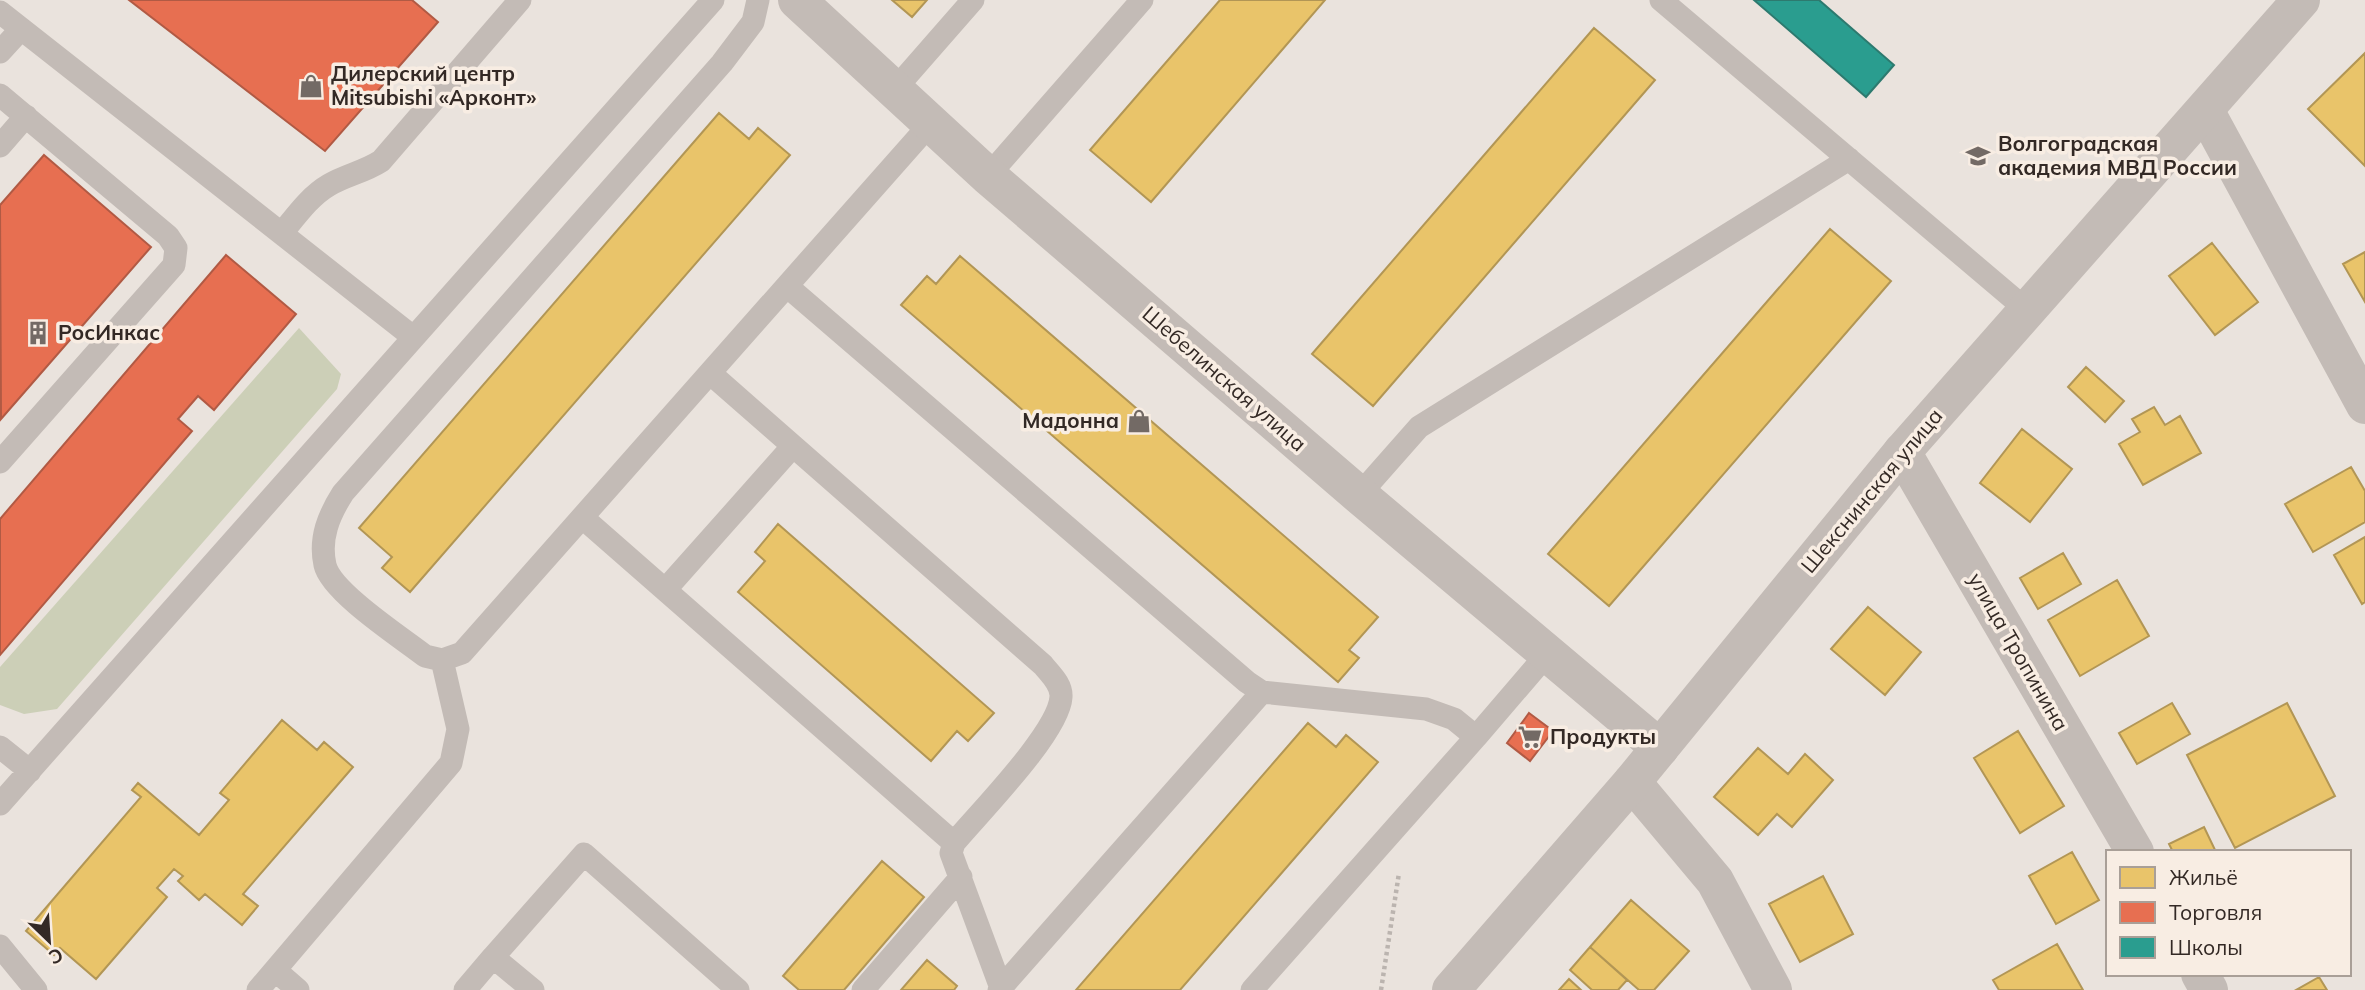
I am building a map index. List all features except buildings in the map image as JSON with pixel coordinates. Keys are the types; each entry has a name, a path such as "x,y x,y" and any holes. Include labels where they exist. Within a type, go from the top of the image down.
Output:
{"street":[{"name":"Шебелинская улица","path":"797,0 896,88 988,176 1359,495 1660,748"},
{"name":"Шекснинская улица","path":"1451,990 1632,782 1902,452 2206,112 2301,0"},
{"path":"2206,112 2365,405"},
{"name":"улица Тропинина","path":"1902,452 2134,850"},
{"path":"1632,782 1715,881 1773,990"}],"lane":[{"path":"282,233 311,198 331,184 364,172 381,161 520,0"},
{"path":"0,804 713,0"},
{"path":"758,0 753,22 722,63 353,483 330,513 323,540 325,567 341,589 425,656 442,660 462,653 931,124"},
{"path":"896,88 973,0"},
{"path":"988,176 1142,0"},
{"path":"1661,0 2028,311"},
{"path":"0,12 413,337"},
{"path":"0,52 21,29"},
{"path":"0,95 168,236 176,248 174,265 0,462"},
{"path":"0,146 26,116"},
{"path":"1359,495 1419,426 1849,159"},
{"path":"788,287 1236,674 1262,692 1426,709 1454,719 1476,737"},
{"path":"711,374 1043,665 1058,682 1062,695 1052,727 954,842 951,853 1000,989 1262,692"},
{"path":"665,590 793,446"},
{"path":"583,518 954,842"},
{"path":"1252,990 1548,653"},
{"path":"258,990 451,763 458,729 442,660"},
{"path":"0,747 30,771"},
{"path":"465,990 584,854 738,990"},
{"path":"863,990 961,877"},
{"path":"0,946 36,990"},
{"path":"493,957 533,990"},
{"path":"275,970 298,990"}],"path":[{"path":"1381,990 1409,814"}],"green space":[{"path":"299,328 341,374 337,389 57,709 24,714 0,705 0,667"}],"place":[{"name":"Дилерский центр Mitsubishi «Арконт»","path":"311,86"},
{"name":"Волгоградская академия МВД России","path":"1978,156"},
{"name":"РосИнкас","path":"38,333"},
{"name":"Мадонна","path":"1139,421"},
{"name":"Продукты","path":"1530,737"}]}
